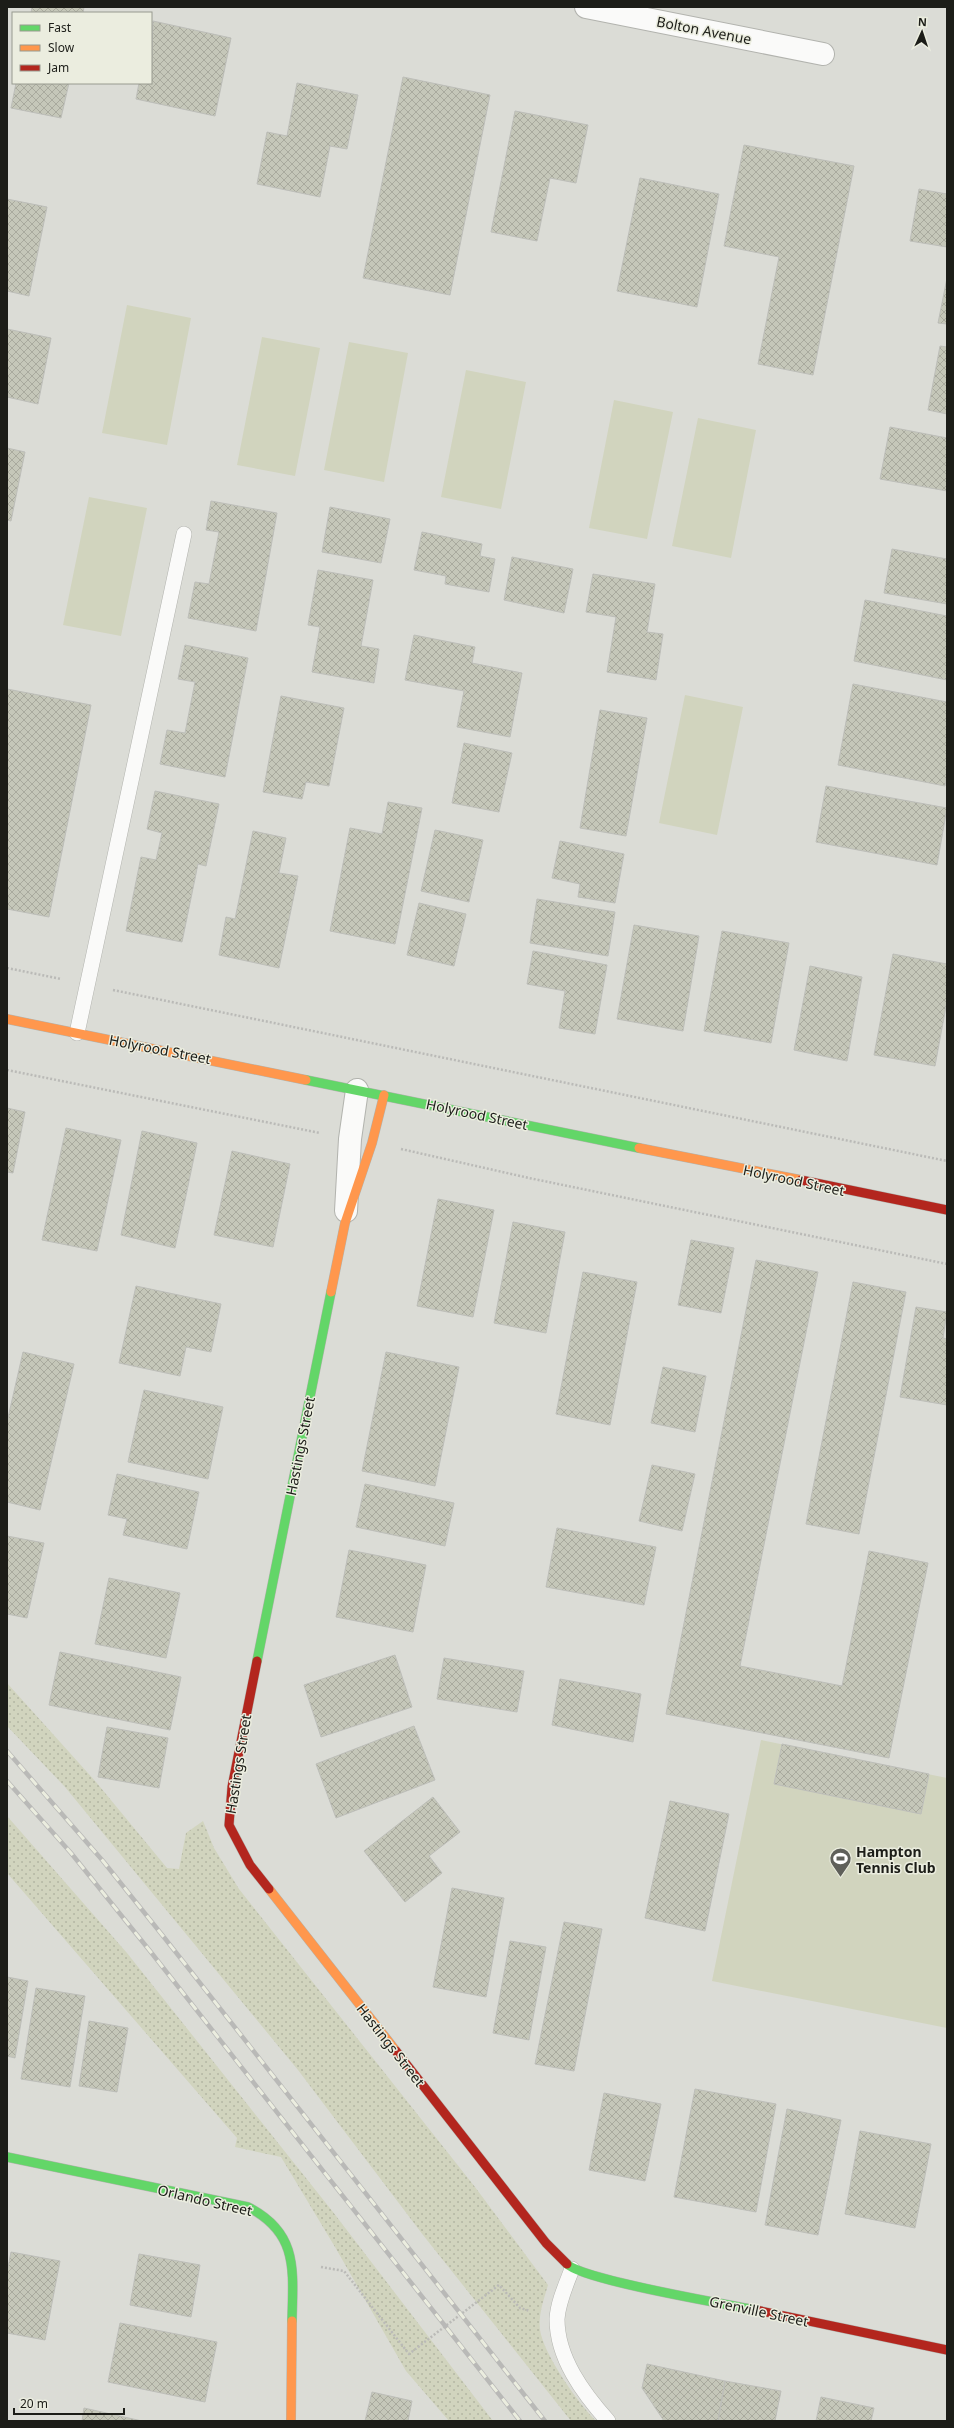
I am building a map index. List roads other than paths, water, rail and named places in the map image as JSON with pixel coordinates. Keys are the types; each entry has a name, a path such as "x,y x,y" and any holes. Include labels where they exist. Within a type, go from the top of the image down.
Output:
{"street":[{"name":"Bolton Avenue","path":"586,7 823,54"},
{"name":"Holyrood Street","path":"7,1018 947,1210"},
{"name":"Hastings Street","path":"345,1223 350,1139 357,1090"},
{"name":"Hastings Street","path":"384,1095 372,1143 345,1223 233,1779 229,1825 250,1865 546,2243 572,2269"},
{"name":"Orlando Street","path":"7,2158 248,2207 263,2214 274,2224 284,2238 290,2264 292,2289 291,2421"},
{"name":"Grenville Street","path":"572,2269 605,2279 947,2350"}],"lane":[{"path":"77,1033 184,534"},
{"path":"572,2269 562,2298 557,2319 561,2349 590,2401 608,2421"}],"railway":[{"path":"7,1751 103,1861 545,2421"},
{"path":"7,1781 71,1853 150,1951 520,2421"}],"place":[{"name":"Hampton Tennis Club","path":"840,1878"}]}
